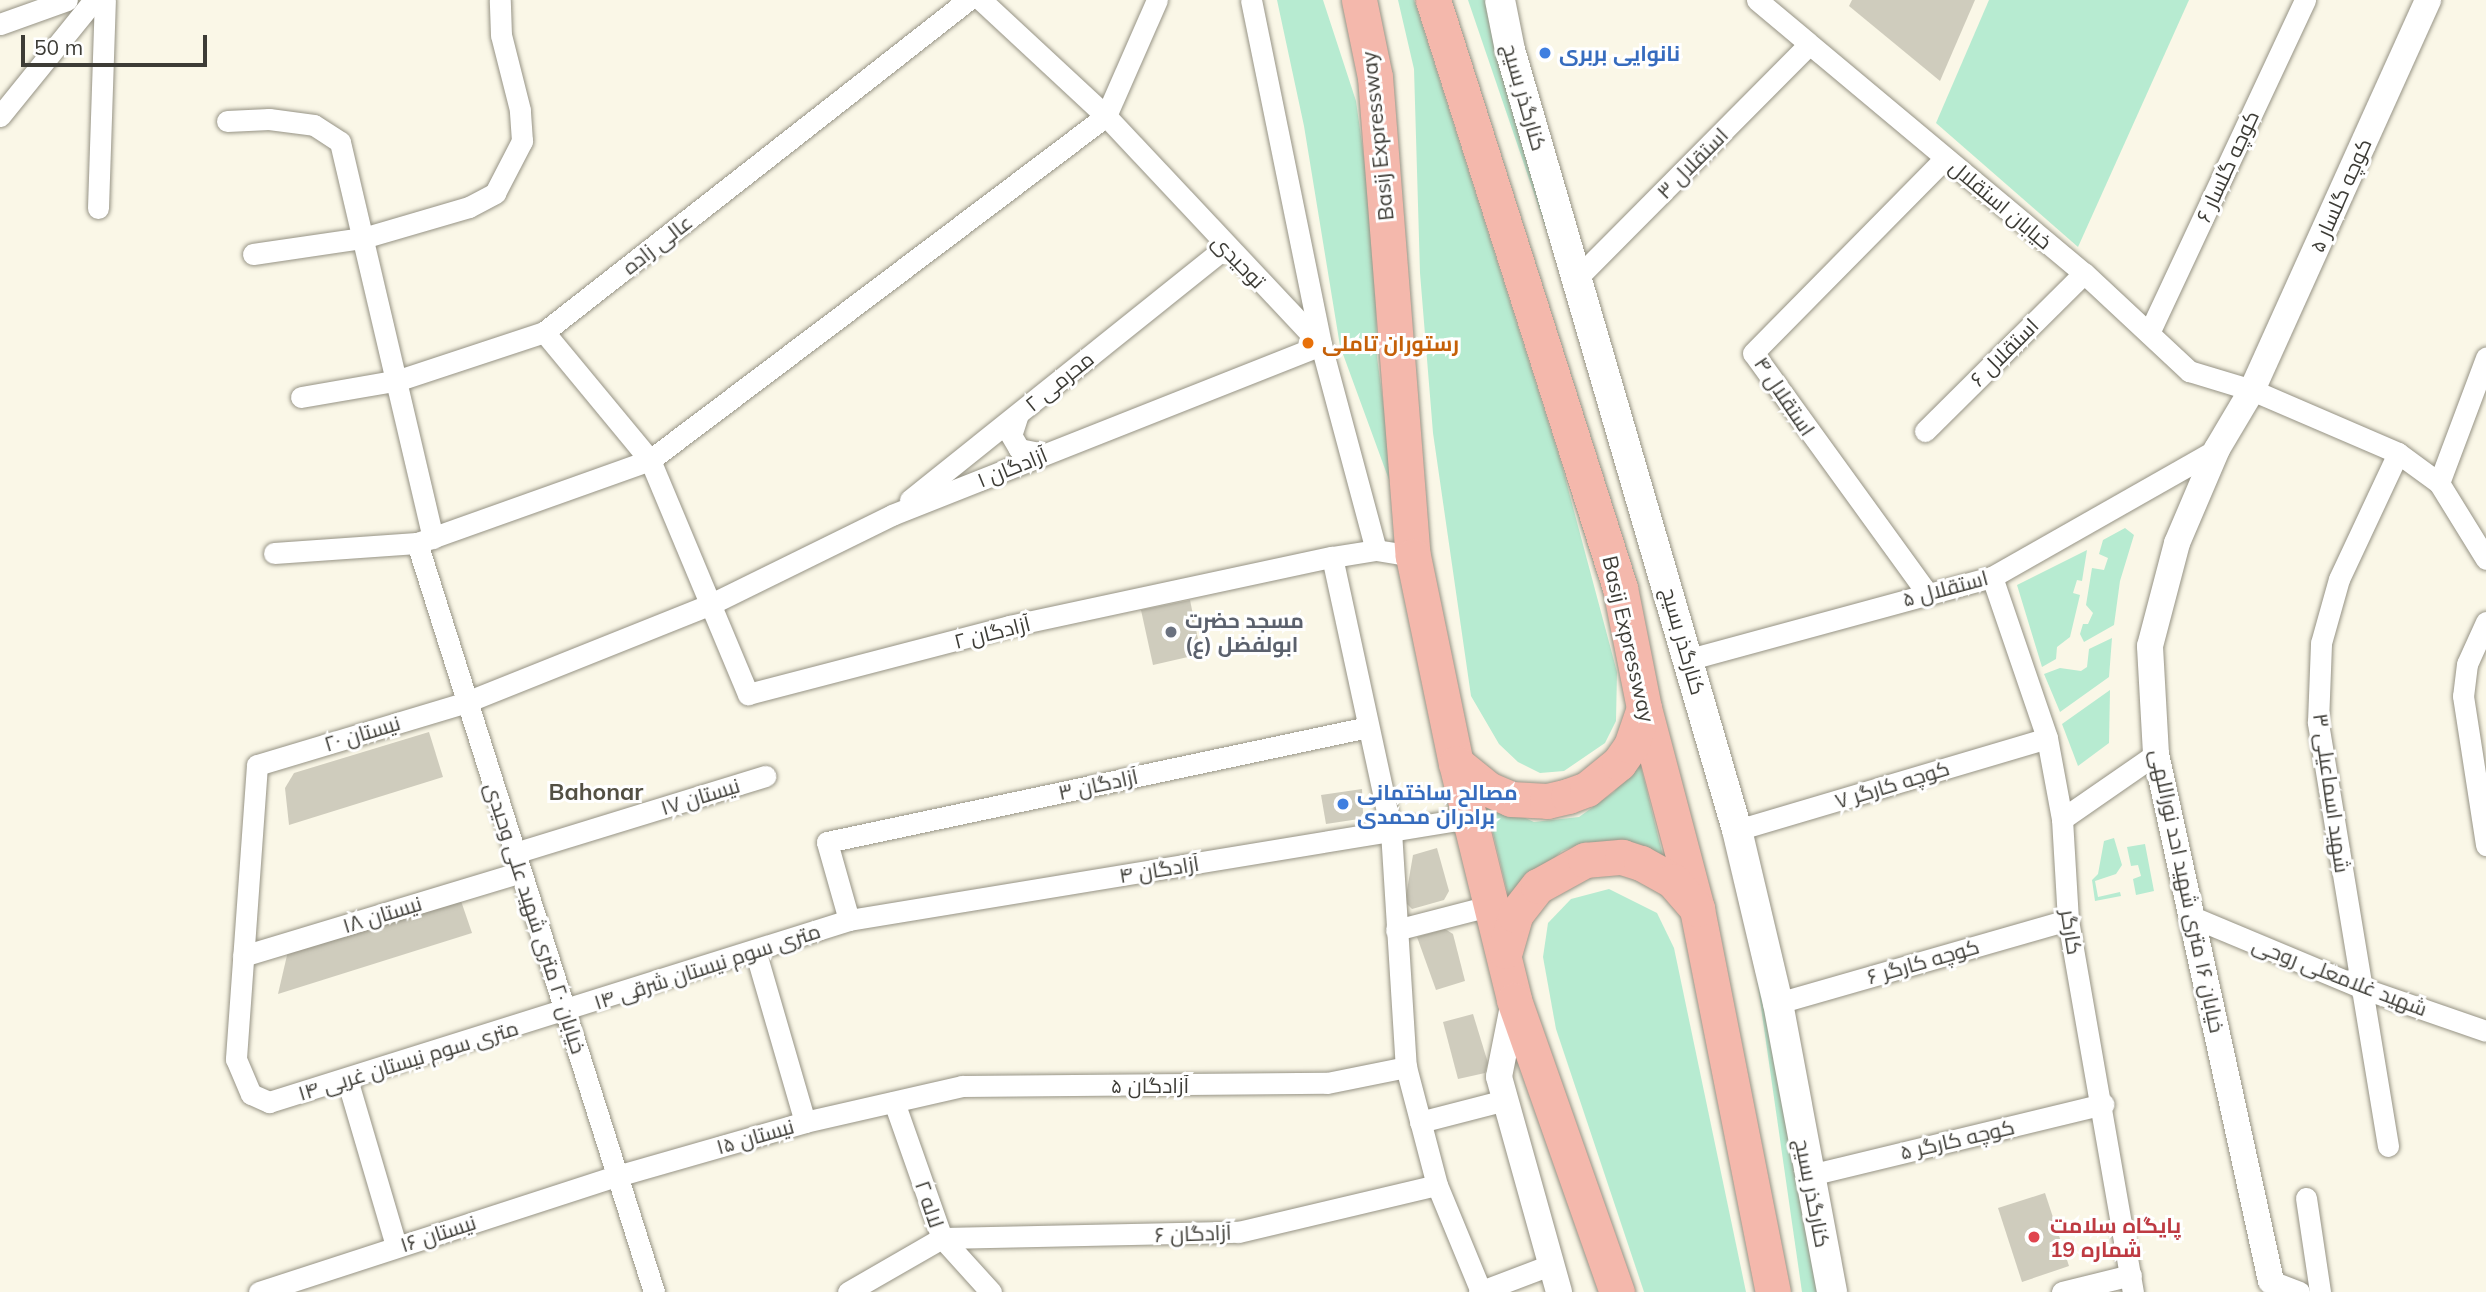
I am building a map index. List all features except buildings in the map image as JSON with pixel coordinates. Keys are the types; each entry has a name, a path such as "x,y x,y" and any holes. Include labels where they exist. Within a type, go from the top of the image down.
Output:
{"highway":[{"name":"Basij Expressway","path":"1359,0 1375,77 1413,556 1456,764 1505,951 1514,1000 1617,1292"},
{"name":"Basij Expressway","path":"1433,0 1620,589 1644,708 1698,909 1773,1292"},
{"path":"1456,764 1488,789 1511,799 1547,801 1568,796 1587,789 1619,764 1631,747 1644,708"},
{"path":"1505,951 1515,915 1538,886 1585,860 1622,858 1641,863 1673,881 1698,909"}],"main road":[{"name":"کنارگذر بسیج","path":"1500,0 1576,279 1690,659 1737,830 1778,1003 1832,1292"}],"street":[{"path":"0,24 67,0"},
{"path":"0,116 94,0"},
{"path":"98,208 105,0"},
{"path":"253,254 363,238 469,207 495,193 511,170 522,141 520,110 501,35 500,0"},
{"name":"عالی زاده","path":"301,397 399,380 544,332 968,0"},
{"name":"توحیدی","path":"981,0 1105,116 1225,248 1321,345 1376,550"},
{"path":"274,553 425,541 650,460 1105,116 1157,0"},
{"path":"1251,0 1321,345"},
{"name":"خیابان استقلال","path":"1757,0 1807,46 2084,273 2201,378 2252,390 2398,453 2439,483"},
{"name":"کوچه گلسار ۶","path":"2149,333 2305,0"},
{"name":"کوچه گلسار ۵","path":"2252,390 2428,0"},
{"name":"استقلال ۳","path":"1576,279 1807,46"},
{"name":"خیابان ۲۰ متری شهید علی وحیدی","path":"227,121 269,119 314,125 340,142 399,380 425,541 467,702 654,1292"},
{"name":"استقلال ۴","path":"1927,593 1753,353 1945,158"},
{"name":"محرمی ۲","path":"892,515 1225,248"},
{"name":"استقلال ۶","path":"1925,431 2084,273"},
{"path":"544,332 650,460 709,604"},
{"name":"آزادگان ۱","path":"709,604 892,515 1321,345"},
{"path":"2485,552 2439,483 2486,358"},
{"name":"خیابان ۱۶ متری شهید احد نوراللهی","path":"2252,390 2217,449 2177,543 2150,646 2155,754 2195,918 2271,1281"},
{"path":"1018,414 1012,435 1019,449 1046,454"},
{"name":"استقلال ۵","path":"1690,659 1992,577 2217,449"},
{"name":"شهید اسماعیلی ۳","path":"2388,1146 2318,722 2320,643 2339,579 2398,453"},
{"path":"1413,556 1376,550 1332,557 1391,831 1406,1067 1437,1185 1480,1292 1550,1265"},
{"name":"آزادگان ۲","path":"709,604 748,694 1010,626 1332,557"},
{"name":"کارگر","path":"1992,577 2047,738 2062,819 2068,920 2104,1104 2132,1283"},
{"name":"نیستان ۲۰","path":"243,956 257,765 467,702 709,604"},
{"path":"2486,622 2467,664 2463,696 2486,845"},
{"name":"آزادگان ۳","path":"849,920 827,842 1368,727"},
{"name":"کوچه کارگر ۷","path":"1737,830 2047,738"},
{"path":"2062,819 2155,754"},
{"name":"نیستان ۱۷","path":"518,863 765,776"},
{"name":"آزادگان ۴","path":"849,920 1469,818"},
{"name":"نیستان ۱۸","path":"243,956 518,863"},
{"path":"1396,930 1493,905"},
{"name":"شهید غلامعلی روحی","path":"2195,918 2362,988 2486,1031"},
{"name":"۱۴ متری سوم نیستان شرقی","path":"566,1013 849,920"},
{"name":"کوچه کارگر ۶","path":"1778,1003 2068,920"},
{"path":"755,950 805,1122"},
{"name":"۱۴ متری سوم نیستان غربی","path":"243,956 236,1059 251,1094 269,1102 566,1013"},
{"path":"1514,1000 1499,1077 1559,1292"},
{"name":"آزادگان ۵","path":"894,1102 962,1086 1327,1083 1406,1067"},
{"path":"347,1079 396,1246"},
{"path":"1420,1122 1505,1100"},
{"name":"نیستان ۱۵","path":"617,1176 805,1122 894,1102"},
{"name":"لاله ۲","path":"894,1102 942,1238 985,1285"},
{"name":"کوچه کارگر ۵","path":"1810,1175 2104,1104"},
{"name":"نیستان ۱۶","path":"259,1292 617,1176"},
{"name":"آزادگان ۶","path":"942,1238 1238,1232 1437,1185"},
{"path":"2306,1198 2320,1292"},
{"path":"985,1285 979,1254 986,1243 996,1237"},
{"path":"858,1291 942,1238"},
{"path":"2271,1281 2299,1292"},
{"path":"2062,1292 2132,1283"}],"green space":[{"path":"1277,0 1323,0 1356,101 1375,236 1377,357 1396,499 1340,346 1304,126"},
{"path":"1398,0 1414,0 1562,466 1617,672 1616,721 1605,743 1564,771 1540,773 1518,762 1499,744 1471,696 1433,433 1420,273 1414,69"},
{"path":"1468,0 1488,0 1556,258"},
{"path":"1989,0 2189,0 2078,247 1936,123"},
{"path":"2125,528 2134,535 2120,581 2114,625 2084,642 2080,634 2083,624 2088,624 2093,613 2086,605 2092,568 2104,570 2108,558 2099,554 2103,540"},
{"path":"2087,550 2082,581 2077,580 2073,593 2080,595 2070,637 2057,647 2056,659 2042,667 2017,585"},
{"path":"2112,638 2109,677 2060,712 2044,674 2060,668 2081,671 2087,667 2089,649"},
{"path":"2110,690 2109,743 2078,766 2062,724"},
{"path":"1639,759 1664,860 1631,843 1585,842 1562,851 1509,899 1485,800 1534,822 1579,817 1614,792"},
{"path":"2114,838 2122,865 2116,874 2095,881 2098,897 2120,892 2121,896 2095,901 2092,880 2098,874 2104,841"},
{"path":"2145,844 2154,891 2136,895 2133,879 2141,876 2138,865 2131,866 2127,847"},
{"path":"1609,889 1657,913 1674,948 1746,1292 1644,1292 1556,1029 1543,957 1548,923 1571,899"},
{"path":"1750,931 1822,1292 1802,1292"}],"place":[{"name":"نانوایی بربری","path":"1545,53"},
{"name":"رستوران تاملی","path":"1308,343"},
{"name":"مسجد حضرت ابولفضل (ع)","path":"1171,632"},
{"name":"مصالح ساختمانی برادران محمدی","path":"1343,804"},
{"name":"پایگاه سلامت شماره 19","path":"2034,1237"}],"district":[{"name":"Bahonar","path":"596,792"}]}
